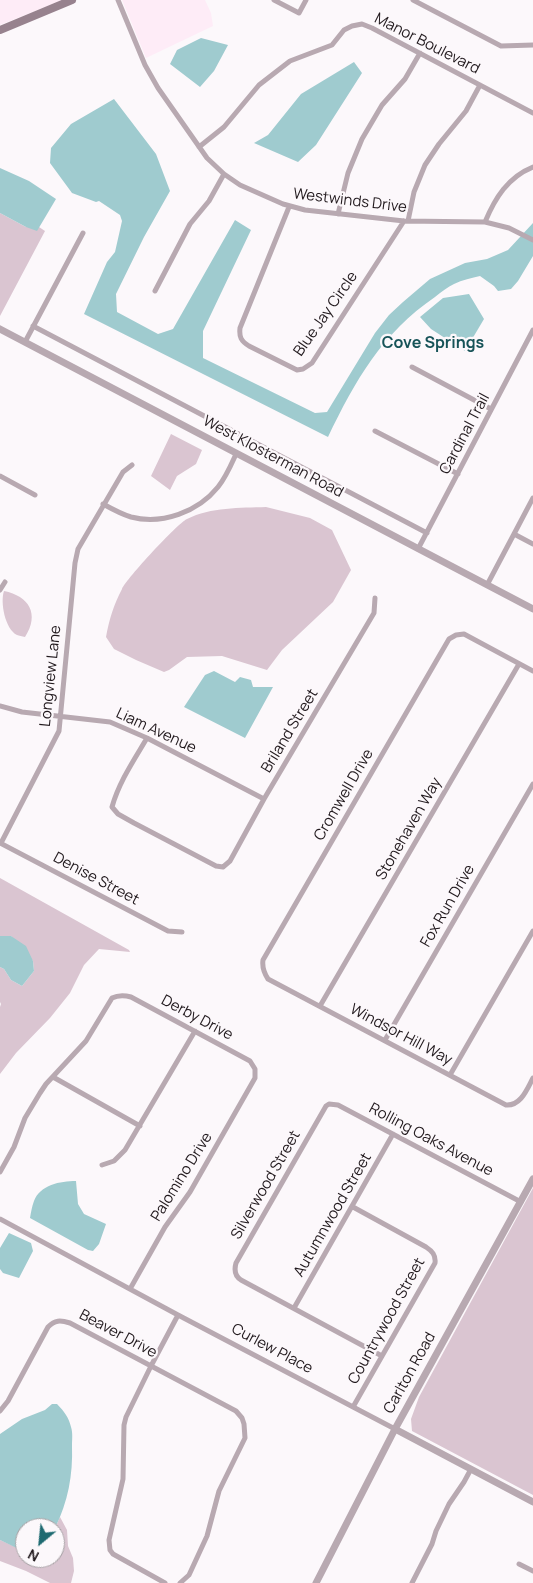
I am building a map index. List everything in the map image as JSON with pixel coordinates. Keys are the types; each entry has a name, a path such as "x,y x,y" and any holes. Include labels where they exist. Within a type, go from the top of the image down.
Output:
{"main road":[{"path":"0,30 72,0"}],"street":[{"name":"Westwinds Drive","path":"118,0 153,79 211,162 224,174 245,188 290,207 305,210 406,221 485,222 521,233 533,240"},
{"path":"274,0 299,13 306,0"},
{"path":"413,0 501,46 533,45"},
{"name":"Manor Boulevard","path":"199,147 224,127 259,85 280,69 294,59 332,45 344,30 362,24 533,113"},
{"path":"338,214 348,174 362,139 386,100 405,79 420,53"},
{"path":"406,221 414,192 425,164 466,111 480,85"},
{"path":"485,222 491,207 504,187 518,175 533,167"},
{"path":"155,291 187,229 209,201 224,174"},
{"name":"Blue Jay Circle","path":"290,207 240,328 240,334 243,342 249,346 297,370 303,369 312,363 406,221"},
{"path":"25,342 83,233"},
{"path":"34,326 426,533"},
{"name":"West Klosterman Road","path":"0,329 533,609"},
{"name":"Cardinal Trail","path":"418,549 533,330"},
{"path":"412,367 491,409"},
{"path":"375,431 458,474"},
{"path":"103,504 125,515 143,519 165,518 186,512 204,500 217,488 236,454"},
{"name":"Longview Lane","path":"1,843 59,731 76,556 80,544 122,472 132,465"},
{"path":"0,476 35,495"},
{"path":"487,585 533,498"},
{"path":"514,534 533,544"},
{"path":"0,590 5,582"},
{"name":"Briland Street","path":"147,738 126,775 112,807 118,814 134,823 216,866 223,867 230,861 264,799 374,613 375,598"},
{"name":"Cromwell Drive","path":"268,978 263,968 263,960 447,642 456,635 464,634 519,664"},
{"path":"519,664 533,671"},
{"name":"Stonehaven Way","path":"320,1006 519,664"},
{"name":"Liam Avenue","path":"0,706 22,712 110,722 147,738 264,799"},
{"name":"Fox Run Drive","path":"385,1040 533,784"},
{"name":"Denise Street","path":"1,843 168,931 182,932"},
{"path":"450,1075 533,931"},
{"name":"Windsor Hill Way","path":"268,978 506,1105 512,1105 521,1099 533,1078"},
{"name":"Derby Drive","path":"53,1077 86,1041 112,998 123,995 250,1061 255,1069 255,1078"},
{"path":"102,1165 114,1161 122,1154 195,1032"},
{"path":"0,1172 16,1143 25,1118 42,1089 53,1077 140,1126"},
{"name":"Palomino Drive","path":"130,1289 168,1223 190,1192 255,1078"},
{"name":"Rolling Oaks Avenue","path":"329,1104 338,1105 520,1202"},
{"name":"Silverwood Street","path":"294,1308 237,1277 235,1272 236,1263 322,1111 329,1104"},
{"name":"Autumnwood Street","path":"294,1308 393,1134"},
{"name":"Carlton Road","path":"316,1583 395,1429 533,1179"},
{"name":"Countrywood Street","path":"353,1207 428,1249 434,1255 435,1263 354,1407"},
{"name":"Curlew Place","path":"0,1219 533,1502"},
{"path":"294,1308 382,1356"},
{"path":"165,1583 117,1556 110,1550 108,1540 123,1479 124,1425 128,1410 178,1315"},
{"name":"Beaver Drive","path":"0,1411 48,1327 60,1320 70,1323 236,1411 244,1424 244,1438 219,1491 207,1536 189,1575 180,1583"},
{"path":"412,1583 432,1544 449,1504 471,1469"},
{"path":"519,1564 533,1571"}],"shaded area":[{"path":"0,0 63,0 0,25"},
{"path":"122,0 205,0 211,13 213,26 146,58"},
{"path":"0,213 26,227 39,227 45,231 0,316"},
{"path":"171,434 202,450 196,464 177,476 170,490 151,476"},
{"path":"266,507 310,518 332,530 351,570 333,602 282,650 267,670 222,656 187,657 164,672 114,649 106,637 112,612 119,595 133,574 173,530 187,519 206,512"},
{"path":"4,591 20,597 30,607 32,621 25,637 17,635 9,627 3,608"},
{"path":"0,878 130,952 99,949 84,965 70,993 50,1018 16,1053 0,1074 0,967 4,969 11,980 22,986 34,971 33,961 11,936 0,936"},
{"path":"533,1188 533,1495 412,1431 411,1419 419,1397"},
{"path":"65,1526 68,1546 73,1558 74,1571 71,1583 50,1583 18,1568 65,1568"},
{"path":"0,1540 15,1547 15,1567 0,1561"}],"water":[{"path":"201,38 228,45 214,71 200,87 170,64 177,50"},
{"path":"354,62 362,73 316,145 298,162 254,143 268,135 301,94"},
{"path":"114,99 156,154 170,191 144,237 116,294 117,312 158,334 173,329 235,220 251,230 203,331 203,358 315,413 327,412 375,333 389,315 430,279 465,263 487,259 508,250 533,223 533,256 511,289 498,291 480,276 452,285 416,311 385,342 372,360 349,397 328,437 84,314 107,262 115,252 122,221 120,215 99,201 96,202 72,193 50,163 51,148 71,124"},
{"path":"0,168 29,181 56,199 37,231 0,213"},
{"path":"469,294 484,319 465,351 431,329 420,317 443,298"},
{"path":"214,671 235,682 240,677 251,680 253,687 273,687 245,738 184,707 205,675"},
{"path":"0,936 11,936 26,946 33,961 34,971 22,986 11,980 4,969 0,967"},
{"path":"76,1181 78,1204 84,1214 106,1224 99,1244 93,1251 30,1218 34,1201 41,1191 57,1183"},
{"path":"9,1233 31,1243 33,1251 19,1278 3,1273 0,1269 0,1248"},
{"path":"52,1404 57,1404 64,1412 72,1429 72,1467 69,1488 59,1518 15,1518 15,1547 0,1540 0,1434 22,1419 45,1410"}],"district":[{"name":"Cove Springs","path":"433,344"}]}
